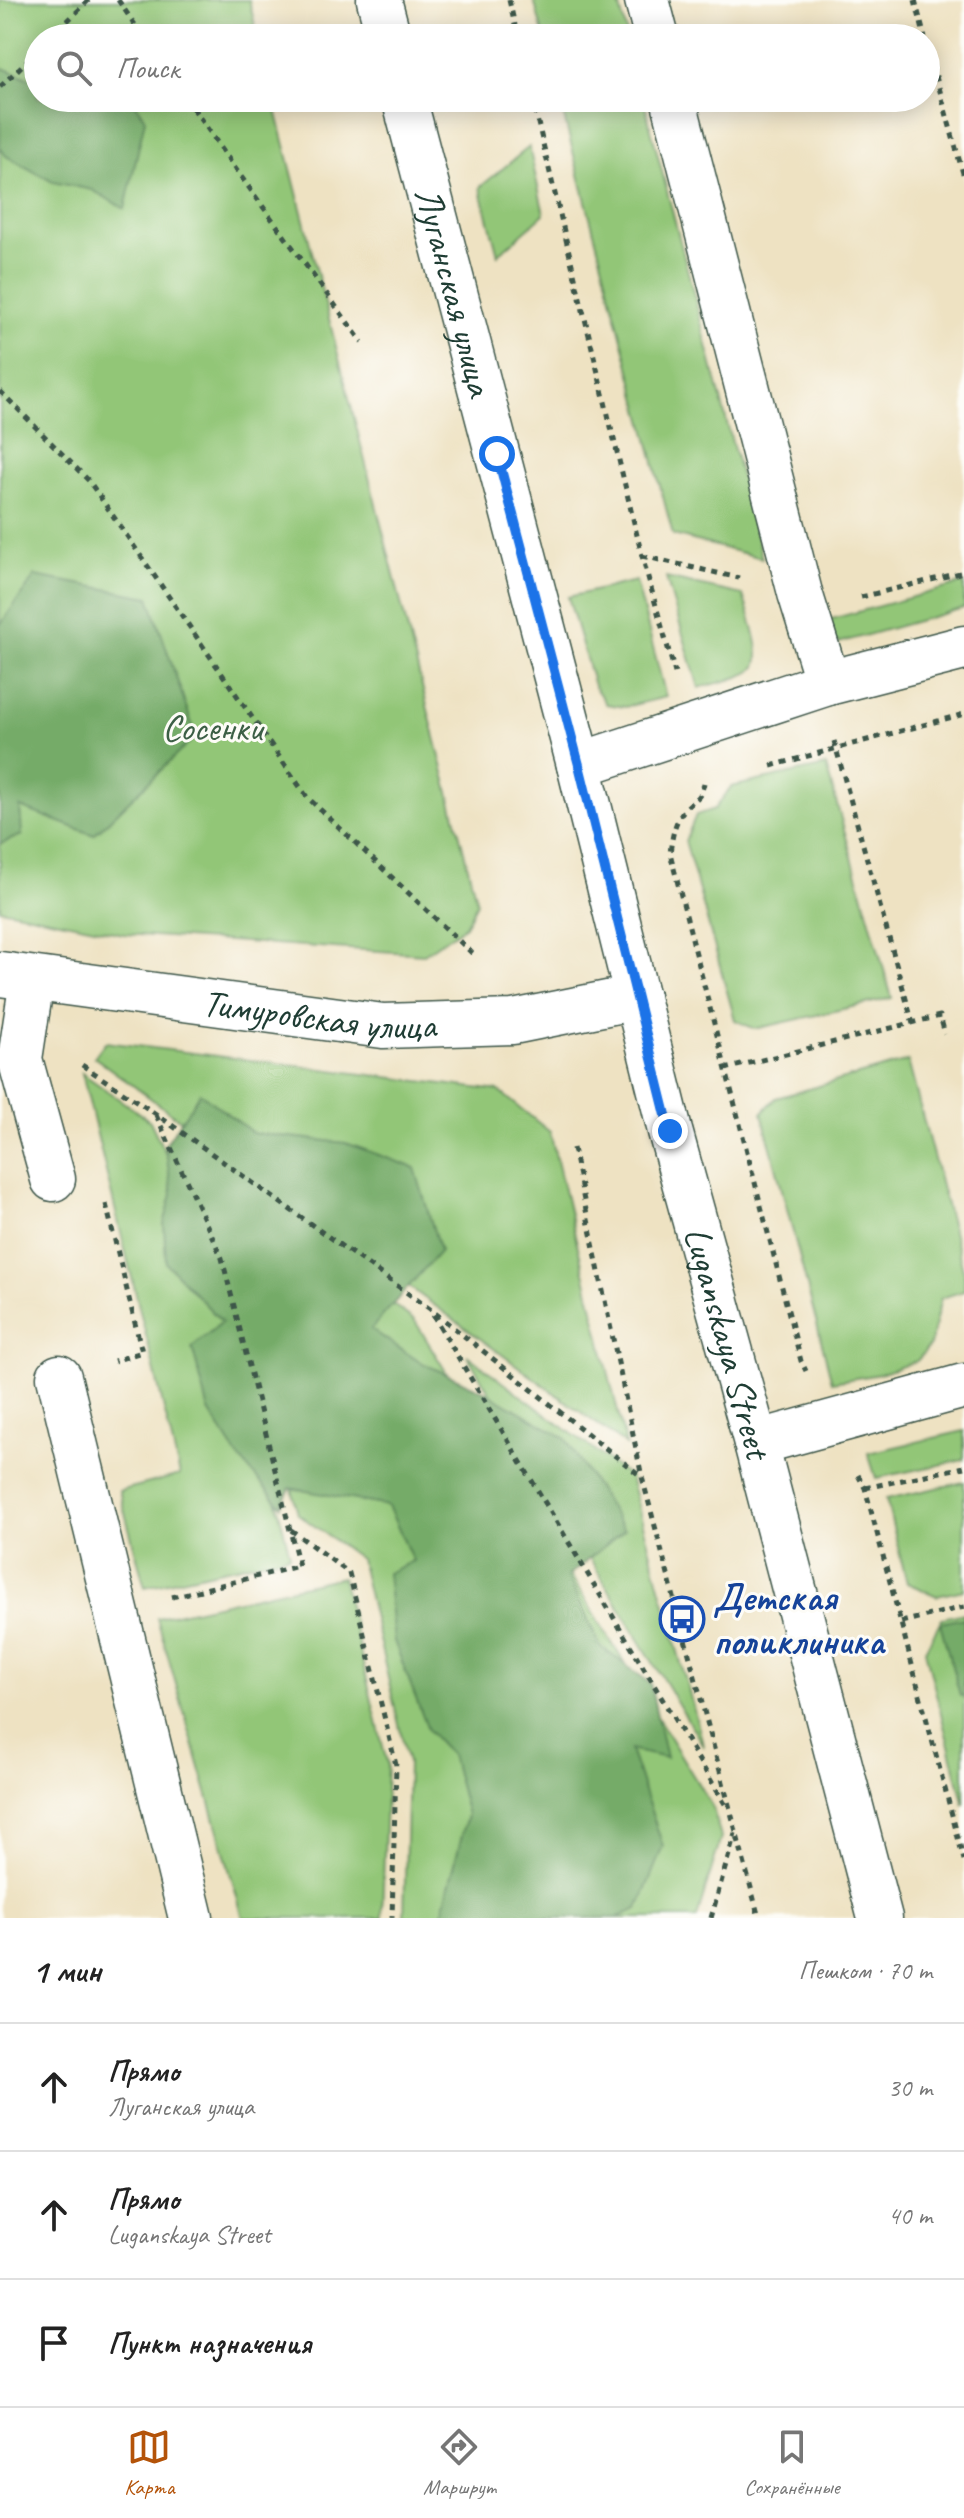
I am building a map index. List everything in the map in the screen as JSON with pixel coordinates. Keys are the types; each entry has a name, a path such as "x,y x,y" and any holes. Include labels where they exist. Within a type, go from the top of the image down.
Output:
{"main road":[{"path":"379,0 385,24"},
{"path":"647,0 653,24"},
{"name":"Луганская улица","path":"408,112 579,765"},
{"path":"677,112 823,685"},
{"path":"579,765 823,685 964,648"},
{"name":"Luganskaya Street","path":"579,765 670,1131 756,1443 880,1918"},
{"path":"16,977 20,1059 53,1179"},
{"name":"Тимуровская улица","path":"16,977 383,1026 513,1022 637,997"},
{"path":"59,1377 191,1918"},
{"path":"756,1443 964,1386"}],"path":[{"path":"64,24 89,0"},
{"path":"118,0 134,24"},
{"path":"509,0 515,24"},
{"path":"915,0 922,24"},
{"path":"0,87 24,64"},
{"path":"940,90 964,177"},
{"path":"196,112 362,342"},
{"path":"535,112 642,556 704,784 701,796 683,810 674,828 670,853 801,1361 813,1383 825,1423 865,1488 964,1860"},
{"path":"0,391 89,481 307,797 474,955"},
{"path":"642,556 803,602 964,572"},
{"path":"823,685 836,748 913,1024"},
{"path":"763,768 964,714"},
{"path":"725,1069 940,1016 945,1034"},
{"path":"70,1058 156,1114 430,1309 642,1477"},
{"path":"156,1114 222,1258 299,1566 208,1588"},
{"path":"573,1148 642,1477 759,1918"},
{"path":"59,1377 142,1352 104,1197"},
{"path":"430,1309 730,1812"},
{"path":"865,1488 964,1467"},
{"path":"291,1529 349,1573 396,1765 392,1918"},
{"path":"901,1622 964,1607"},
{"path":"363,1665 371,1662"},
{"path":"711,1918 736,1832"}],"green space":[{"name":"Сосенки","path":"0,0 249,0 255,24 24,24 24,112 277,112 477,903 465,926 424,954 124,934 0,909"},
{"path":"534,0 618,0 624,24 540,24"},
{"path":"0,67 24,76 24,112 141,112 145,119 125,209 92,190 53,182 6,156 0,147"},
{"path":"563,112 647,112 762,558 673,535"},
{"path":"529,147 544,214 498,255 480,187"},
{"path":"35,576 149,597 196,736 94,835 20,807 22,835 0,844 0,625"},
{"path":"666,578 743,595 757,645 754,669 736,678 699,688"},
{"path":"636,581 666,697 625,707 606,704 594,686 568,597"},
{"path":"964,583 964,608 839,643 829,636 820,622"},
{"path":"826,766 892,998 755,1029 735,1020 685,841 696,815 715,809 731,787"},
{"path":"105,1042 499,1091 550,1132 626,1445 94,1057"},
{"path":"908,1061 964,1273 964,1291 941,1298 930,1345 917,1361 880,1374 832,1382 762,1113 776,1098"},
{"path":"82,1073 150,1121 216,1261 290,1555 145,1587 119,1491 180,1475"},
{"path":"200,1093 253,1133 346,1143 415,1168 440,1251 371,1329 420,1362 486,1392 565,1438 624,1530 568,1576 600,1646 650,1683 666,1758 630,1750 663,1846 638,1909 616,1918 441,1918 467,1815 451,1755 428,1730 394,1641 387,1573 413,1561 388,1506 290,1488 281,1506 239,1458 209,1411 192,1347 222,1322 166,1263 164,1224 172,1194 165,1145"},
{"path":"190,1155 415,1321 713,1808 721,1838 697,1918 404,1918 408,1763 360,1559 298,1514 237,1256"},
{"path":"467,1355 630,1477 704,1747"},
{"path":"964,1431 964,1460 876,1478 868,1453"},
{"path":"964,1482 964,1590 937,1596 907,1583 886,1499"},
{"path":"342,1577 387,1763 382,1918 243,1918 157,1618"},
{"path":"964,1613 964,1805 925,1650 942,1618"},
{"path":"964,1618 964,1697 960,1695 940,1623"}],"place":[{"name":"Детская поликлиника","path":"682,1619"}],"route":[{"path":"497,454 579,765 670,1131"}]}
